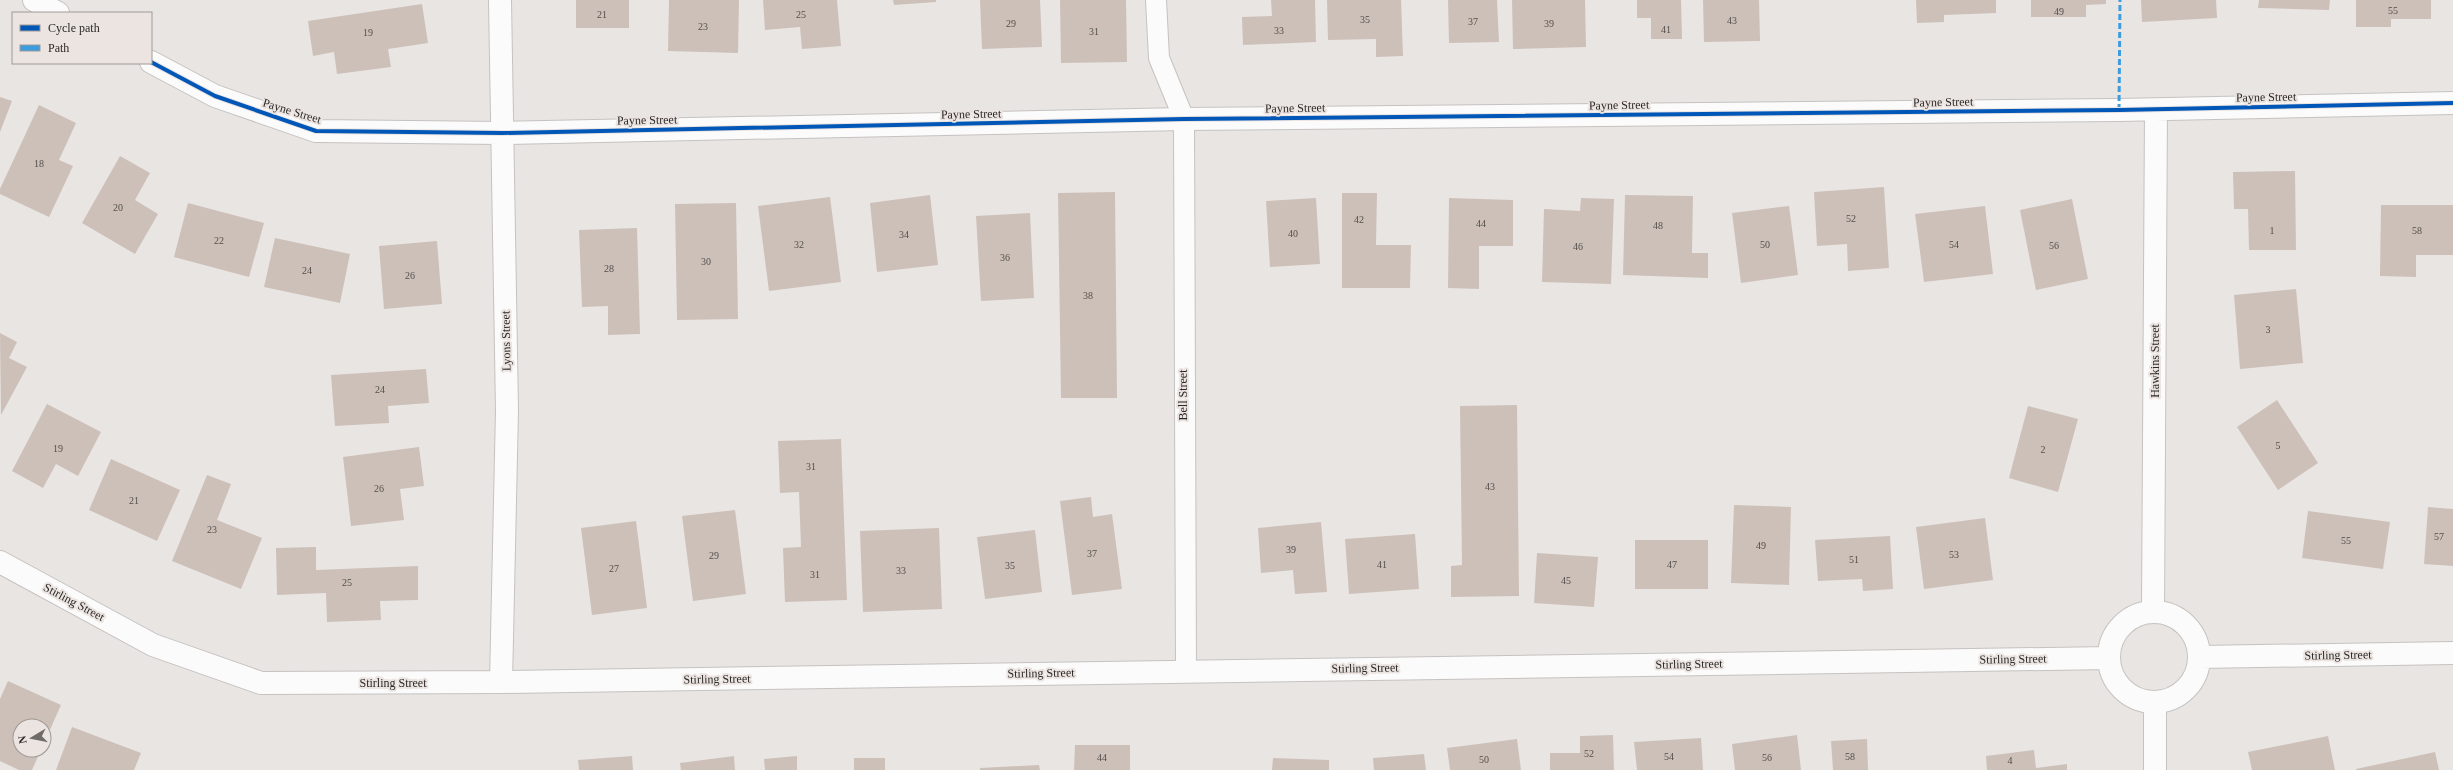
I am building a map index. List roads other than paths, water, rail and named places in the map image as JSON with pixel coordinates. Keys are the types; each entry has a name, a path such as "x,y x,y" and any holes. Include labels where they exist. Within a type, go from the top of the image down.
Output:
{"street":[{"path":"34,0 56,12"},
{"name":"Lyons Street","path":"500,0 507,410 501,682"},
{"name":"Payne Street","path":"152,63 215,96 316,131 502,134 1184,119 2156,110 2453,103"},
{"name":"Hawkins Street","path":"2153,612 2156,110"},
{"name":"Stirling Street","path":"0,562 153,645 261,683 501,682 2109,658"},
{"path":"2153,612 2167,614 2180,620 2190,630 2197,642 2200,657 2197,670 2191,683 2175,696 2155,702 2141,700 2128,694 2115,678 2109,658 2111,644 2117,631 2127,621 2140,614 2153,612"},
{"name":"Stirling Street","path":"2200,657 2453,653"},
{"path":"2155,702 2155,770"}],"lane":[{"path":"1156,0 1159,58 1184,119"},
{"name":"Bell Street","path":"1184,119 1186,671"}]}
